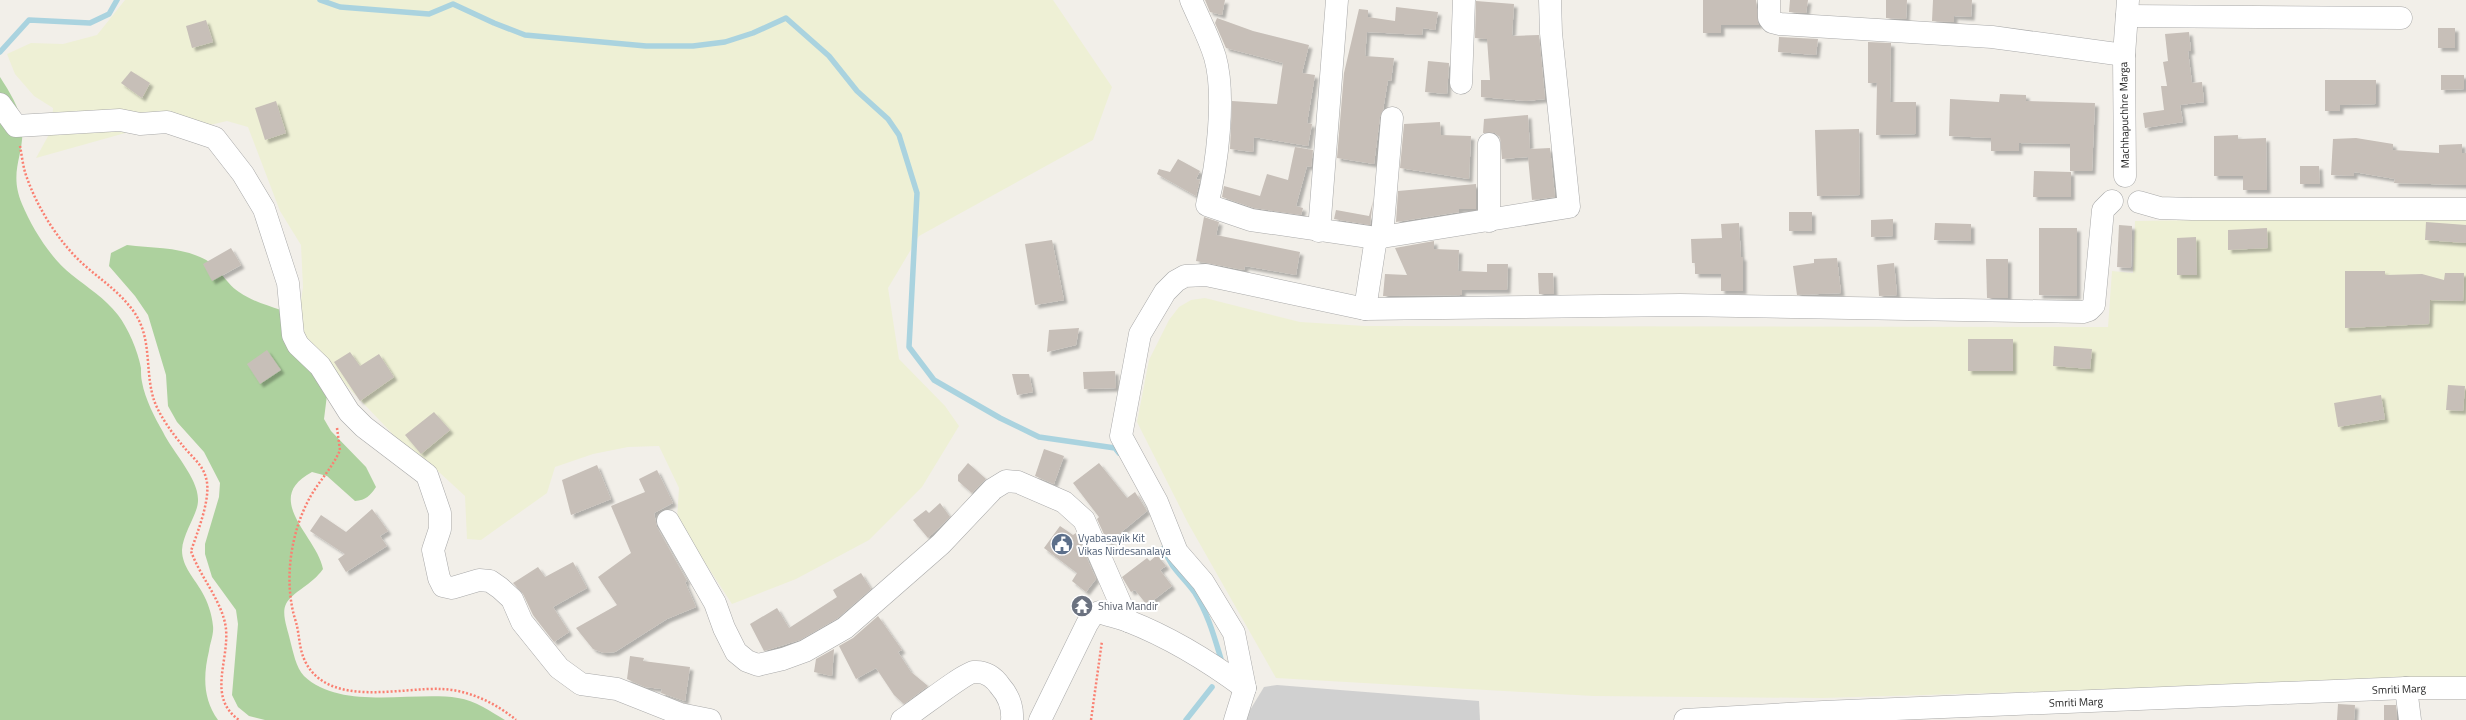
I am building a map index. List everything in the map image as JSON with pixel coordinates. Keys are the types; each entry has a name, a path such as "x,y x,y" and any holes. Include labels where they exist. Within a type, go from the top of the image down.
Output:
{"street":[{"path":"1191,0 1215,57 1221,95 1212,185 1207,205 1251,220 1319,231 1379,237 1489,221 1569,207 1551,33 1550,0"},
{"path":"1319,231 1337,0"},
{"path":"1461,83 1464,0"},
{"path":"1769,0 1769,18 1772,22 1780,24 1992,37 2124,55"},
{"path":"2127,8 2401,18"},
{"name":"Machhapuchhre Marga","path":"2125,176 2124,55 2127,8"},
{"path":"0,104 16,126 120,120 140,124 167,122 215,138 243,174 264,209 288,283 293,335 298,345 320,366 349,412 364,427 427,475 440,513 440,529 433,550 439,578 443,586 452,588 479,580 490,581 500,588 512,599 522,622 559,668 580,684 617,689 680,714 710,720"},
{"path":"1365,309 1379,237 1392,118"},
{"path":"1489,221 1490,144"},
{"path":"2139,202 2142,192 2139,182 2125,176 2116,179 2110,187 2112,202 2120,208 2126,209 2139,202 2160,208 2192,209 2466,209"},
{"path":"1235,720 1244,688 1234,633 1203,582 1177,552 1157,502 1121,436 1140,334 1165,292 1176,281 1186,276 1196,274 1365,309 1680,305 2083,312 2089,310 2094,305 2103,210 2112,202"},
{"path":"668,521 715,603 724,628 736,652 747,661 758,665 783,660 804,651 845,628 941,544 993,488 1006,481 1018,482 1064,502 1084,520 1120,619"},
{"path":"1040,720 1092,616 1099,612 1120,619 1195,656 1244,688"},
{"path":"902,720 960,678 974,672 988,674 1003,689 1010,701 1012,720"},
{"path":"2406,688 2410,720"},
{"name":"Smriti Marg","path":"1685,720 1823,716 2406,688 2466,688"}],"path":[{"path":"16,126 27,177 37,200 59,237 82,263 118,292 134,313 142,328 149,353 153,397 166,422 182,446 199,465 206,478 205,504 191,551 221,613 226,628 226,651 220,689 228,712 239,720"},
{"path":"349,412 340,410 338,414 335,424 339,435 340,450 307,501 292,550 290,600 298,627 296,635 306,663 317,676 334,686 357,692 442,689 467,694 489,702 516,720"},
{"path":"1091,720 1102,641 1120,619"}],"shaded area":[{"path":"1277,685 1479,701 1480,720 1244,720 1264,687"}],"green space":[{"path":"125,0 1053,0 1112,87 1093,140 919,236 888,288 899,359 945,406 959,426 922,487 869,540 796,579 732,604 677,520 679,488 659,446 628,447 593,454 555,467 547,493 481,540 467,539 465,496 427,461 405,447 304,341 298,320 303,287 301,245 280,211 248,127 227,121 193,129 136,130 36,158 52,129 53,108 34,96 15,74 7,54 31,43 63,44 97,35"},
{"path":"0,77 14,100 21,119 22,136 17,182 18,192 26,213 37,233 57,261 72,275 108,303 122,320 138,354 141,368 141,379 145,395 167,439 194,482 197,491 198,504 185,536 182,550 186,567 204,596 212,617 213,632 205,678 209,704 218,720 0,720"},
{"path":"2399,217 2466,218 2466,685 2268,685 1822,698 1593,696 1276,678 1188,523 1137,422 1149,360 1169,320 1179,307 1191,300 1205,298 1300,322 1365,326 2108,327 2112,271 2133,273 2135,221"},
{"path":"127,245 183,251 200,257 212,264 239,292 254,300 281,310 328,387 324,419 331,431 366,467 376,487 367,497 362,500 355,501 327,476 312,472 298,483 291,494 291,506 296,518 319,556 323,569 313,580 289,600 286,604 284,612 295,659 301,673 319,687 337,693 378,698 440,696 458,698 471,701 505,720 265,720 249,716 238,707 232,695 238,624 236,610 212,577 205,554 205,544 219,497 220,483 204,452 177,422 168,406 166,375 148,315 135,296 109,266 111,253"}],"building":[{"path":"1205,0 1225,0 1222,15 1210,12"},
{"path":"1703,0 1756,0 1759,25 1721,25 1721,33 1703,33"},
{"path":"1790,0 1808,0 1806,13 1789,12"},
{"path":"1886,0 1907,0 1906,19 1886,18"},
{"path":"1933,0 1972,0 1971,17 1954,16 1954,22 1932,21"},
{"path":"1476,1 1514,4 1512,36 1539,35 1545,99 1526,101 1481,97 1481,80 1490,80 1487,39 1475,38"},
{"path":"1396,7 1438,12 1435,30 1423,28 1422,35 1367,32 1365,56 1394,58 1391,81 1388,80 1383,110 1380,117 1374,164 1337,158 1344,73 1359,9 1368,10 1368,17 1395,21"},
{"path":"1217,18 1253,31 1309,45 1302,73 1315,75 1307,123 1312,124 1308,146 1254,137 1253,152 1230,149 1232,101 1277,104 1283,63 1226,48 1215,23"},
{"path":"206,20 213,42 192,48 186,26"},
{"path":"2438,28 2455,28 2455,48 2438,48"},
{"path":"2189,32 2191,51 2188,51 2192,83 2202,82 2204,102 2180,105 2183,122 2145,128 2143,113 2164,110 2161,86 2167,86 2163,62 2168,61 2165,34"},
{"path":"1779,37 1818,39 1816,55 1778,52"},
{"path":"1868,42 1891,43 1890,102 1916,102 1916,134 1876,135 1877,83 1868,83"},
{"path":"1428,61 1449,63 1447,94 1425,92"},
{"path":"131,71 150,83 142,98 121,83"},
{"path":"2441,75 2464,75 2464,89 2441,90"},
{"path":"2325,80 2376,80 2376,104 2340,105 2340,111 2325,111"},
{"path":"2000,94 2026,95 2026,101 2095,103 2092,171 2070,171 2070,144 2019,143 2019,151 1991,151 1991,138 1949,136 1950,99 1999,102"},
{"path":"276,101 286,133 265,140 255,108"},
{"path":"1528,115 1530,149 1550,148 1555,197 1532,200 1528,157 1502,159 1500,137 1495,133 1483,133 1484,119"},
{"path":"1440,122 1441,135 1471,136 1469,179 1400,168 1404,124"},
{"path":"1859,129 1860,195 1817,196 1815,130"},
{"path":"2238,135 2238,139 2266,138 2267,190 2243,190 2243,176 2214,176 2214,136"},
{"path":"2356,138 2393,144 2393,150 2439,153 2439,145 2462,144 2462,153 2466,153 2466,185 2394,183 2395,179 2354,172 2354,176 2331,175 2333,139"},
{"path":"1295,147 1313,150 1311,167 1307,166 1296,206 1303,208 1301,215 1254,208 1222,197 1224,186 1260,196 1267,174 1288,180"},
{"path":"1178,159 1200,171 1196,179 1200,180 1196,196 1157,174 1159,169 1170,172"},
{"path":"2300,166 2319,166 2320,184 2300,184"},
{"path":"2034,171 2071,172 2071,197 2033,197"},
{"path":"1476,184 1476,209 1459,209 1459,212 1396,222 1398,191"},
{"path":"1373,201 1370,225 1334,219 1336,210 1369,216"},
{"path":"1789,212 1812,212 1812,231 1789,231"},
{"path":"1204,217 1219,222 1216,235 1300,252 1296,275 1245,266 1244,270 1196,261"},
{"path":"1893,219 1893,236 1871,237 1871,220"},
{"path":"2426,222 2466,225 2466,243 2425,240"},
{"path":"1739,223 1741,257 1743,257 1743,291 1721,291 1721,274 1695,274 1695,263 1692,263 1691,239 1722,238 1721,224"},
{"path":"1935,223 1971,224 1971,241 1934,240"},
{"path":"2119,225 2132,226 2131,268 2117,267"},
{"path":"2039,228 2077,228 2077,296 2039,295"},
{"path":"2267,228 2268,248 2228,250 2228,230"},
{"path":"2196,237 2197,275 2177,275 2177,238"},
{"path":"1052,240 1064,300 1035,305 1025,244"},
{"path":"1434,241 1434,249 1459,250 1458,271 1487,272 1487,264 1508,264 1507,290 1462,290 1462,295 1383,296 1385,274 1407,275 1395,248"},
{"path":"231,248 241,265 212,281 203,264"},
{"path":"1837,258 1841,293 1797,295 1793,266 1814,263 1814,259"},
{"path":"1986,259 2008,259 2008,298 1987,298"},
{"path":"1894,263 1897,295 1879,296 1877,265"},
{"path":"2345,271 2385,271 2385,275 2422,274 2444,280 2445,273 2464,273 2463,301 2430,300 2429,324 2345,328"},
{"path":"1538,273 1553,273 1554,294 1539,294"},
{"path":"1079,328 1076,345 1047,352 1049,330"},
{"path":"1968,339 2013,339 2013,371 1968,371"},
{"path":"2054,346 2092,349 2090,369 2053,366"},
{"path":"267,350 281,370 260,384 247,364"},
{"path":"350,352 360,366 379,354 394,377 360,401 334,362"},
{"path":"1115,371 1116,388 1084,389 1083,372"},
{"path":"1012,374 1029,374 1033,392 1017,395"},
{"path":"2448,385 2465,386 2463,411 2446,410"},
{"path":"2381,395 2385,419 2338,427 2334,403"},
{"path":"434,412 450,430 421,454 405,435"},
{"path":"1044,449 1064,456 1054,484 1035,476"},
{"path":"968,463 986,479 972,493 958,481 958,475"},
{"path":"1099,463 1127,498 1135,492 1147,511 1108,543 1097,519 1099,517 1073,483"},
{"path":"597,465 611,499 571,515 562,480"},
{"path":"657,470 673,503 654,513 657,527 687,581 685,582 696,607 667,619 615,652 604,653 593,649 576,628 617,605 598,577 631,553 611,506 645,492 639,479"},
{"path":"940,503 950,517 928,538 913,520 926,510 929,513"},
{"path":"372,509 388,531 380,536 387,546 346,572 338,559 345,554 310,531 321,515 346,532"},
{"path":"1060,526 1073,535 1076,533 1096,579 1086,592 1072,581 1077,573 1044,548"},
{"path":"1157,555 1166,566 1160,570 1172,586 1147,605 1135,590 1131,592 1122,577 1147,558 1150,561"},
{"path":"573,562 587,588 553,607 569,632 554,642 533,615 523,594 513,583 538,567 545,577"},
{"path":"861,573 871,589 838,618 800,640 764,651 750,624 777,608 789,628 837,597 833,590"},
{"path":"878,616 902,650 898,652 911,672 928,686 904,704 894,695 876,668 856,679 839,646 853,638"},
{"path":"834,649 832,676 814,672 816,659"},
{"path":"630,656 644,658 643,661 690,667 685,701 661,693 662,689 645,687 627,679"},
{"path":"2338,704 2355,705 2354,720 2337,720"},
{"path":"2384,705 2396,705 2397,720 2384,720"}],"waterway":[{"path":"0,52 29,20 90,23 109,14 117,0"},
{"path":"320,0 340,7 429,14 453,4 494,23 525,35 646,46 693,46 725,42 753,33 786,18 829,56 857,91 888,119 899,135 917,193 909,347 934,380 1000,418 1039,437 1115,448 1119,453"},
{"path":"1164,548 1174,567 1191,587 1200,601 1210,625 1221,659"},
{"path":"1186,720 1212,687"}],"place":[{"name":"Vyabasayik Kit Vikas Nirdesanalaya","path":"1062,544"},
{"name":"Shiva Mandir","path":"1082,606"}]}
